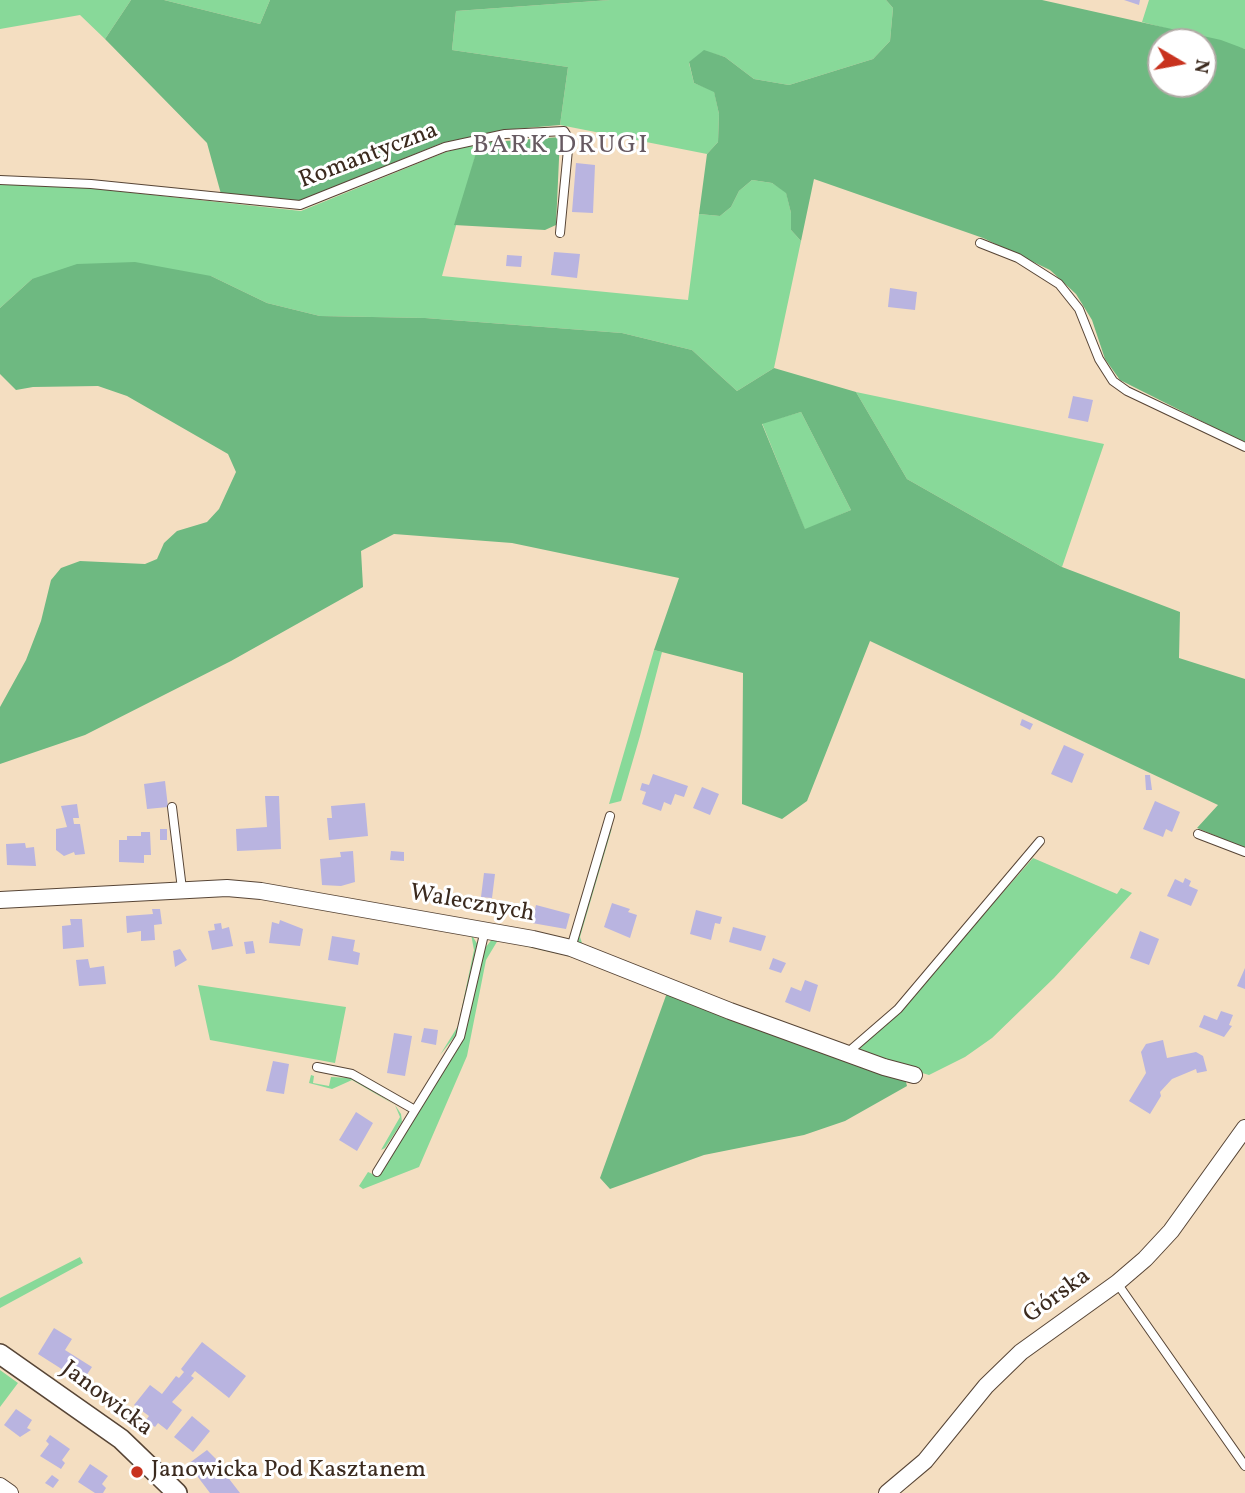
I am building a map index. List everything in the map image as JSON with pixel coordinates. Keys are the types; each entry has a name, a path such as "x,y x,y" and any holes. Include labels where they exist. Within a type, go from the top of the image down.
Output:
{"street":[{"name":"Walecznych","path":"0,901 182,889 261,891 485,930 570,948 846,1054 914,1075"},
{"name":"Górska","path":"887,1493 925,1461 986,1386 1021,1352 1117,1283 1171,1231 1245,1128"},
{"name":"Janowicka","path":"0,1354 121,1438 177,1493"},
{"path":"0,1486 10,1493"}],"lane":[{"name":"Romantyczna","path":"0,180 91,184 300,205 445,147 505,134 564,131 569,139 560,233"},
{"path":"981,243 1018,258 1059,284 1079,310 1099,359 1113,380 1127,391 1245,447"},
{"path":"172,807 182,889"},
{"path":"570,948 610,816"},
{"path":"1198,834 1245,852"},
{"path":"846,1054 898,1009 1040,841"},
{"path":"377,1172 463,1029 485,930"},
{"path":"317,1067 352,1074 415,1110"},
{"path":"1117,1283 1245,1466"}],"green space":[{"path":"0,0 131,0 105,39 80,15 0,29"},
{"path":"131,0 164,0 260,24 270,0 610,0 456,11 452,50 568,67 560,125 504,130 442,143 299,201 221,194 207,143 105,39"},
{"path":"164,0 270,0 260,24"},
{"path":"610,0 886,0 893,8 890,41 873,59 789,85 754,79 725,57 704,51 689,63 694,83 714,91 719,114 718,142 707,154 560,125 568,67 452,50 456,11"},
{"path":"886,0 1042,0 1167,28 1147,28 1147,98 1217,98 1217,39 1245,49 1245,443 1120,380 1105,359 1092,320 1076,294 1050,270 983,238 814,179 801,241 791,230 791,213 786,193 772,183 752,180 739,191 731,207 720,216 699,214 707,154 718,142 719,114 714,92 694,83 689,62 704,50 725,57 754,79 789,85 873,59 890,41 893,8"},
{"path":"1149,0 1245,0 1245,49 1217,42 1217,28 1165,28 1142,22"},
{"path":"560,137 556,225 545,230 454,225 479,143"},
{"path":"479,143 442,276 688,300 699,214 720,216 731,207 739,191 752,180 772,183 786,192 791,213 791,230 801,241 774,368 737,391 692,350 622,333 425,318 320,316 267,303 211,276 32,279 0,308 0,184 89,188 301,211 446,152"},
{"path":"135,262 211,276 267,303 320,316 425,318 622,333 692,350 737,391 774,368 856,392 907,479 1062,567 1180,612 1179,658 1245,679 1245,848 1197,828 1218,805 870,641 807,801 782,819 742,804 743,673 654,650 679,578 512,543 394,534 361,551 363,587 231,661 85,735 0,764 0,707 26,660 41,621 51,580 61,568 80,561 145,564 157,559 164,543 177,531 207,522 219,509 236,472 228,454 127,396 98,386 33,387 16,390 0,374 0,308 32,279 77,264","holes":["801,412 851,510 805,529 762,424"]},
{"path":"856,392 1104,444 1062,567 907,479"},
{"path":"801,412 851,510 805,530 762,423"},
{"path":"654,650 662,652 640,736 621,801 609,804"},
{"path":"612,828 580,937 583,946 578,945 578,936"},
{"path":"1033,858 1117,894 1121,888 1132,893 1054,978 992,1038 965,1057 929,1075 854,1053 899,1011"},
{"path":"471,934 478,945 459,1031 440,1055 458,1026 474,950"},
{"path":"493,938 569,953 626,976 568,956 498,940 486,960 467,1056 419,1167 363,1189 359,1186 368,1172 377,1176 464,1038 485,948"},
{"path":"198,985 346,1007 335,1063 210,1040"},
{"path":"668,990 905,1078 907,1086 845,1121 804,1135 704,1155 610,1189 600,1178"},
{"path":"311,1075 314,1076 313,1083 329,1086 331,1077 352,1078 395,1105 352,1080 332,1089 309,1083"},
{"path":"395,1105 401,1114 402,1122 381,1150 400,1117"},
{"path":"80,1257 83,1263 0,1308 0,1298"},
{"path":"0,1370 18,1383 0,1407"}],"building":[{"path":"1124,0 1140,0 1139,5"},
{"path":"576,163 595,165 593,213 572,212"},
{"path":"554,252 580,254 577,278 551,275"},
{"path":"507,255 522,256 521,267 506,266"},
{"path":"890,288 917,292 915,310 888,307"},
{"path":"1073,396 1093,400 1088,422 1068,418"},
{"path":"1022,719 1033,724 1030,730 1020,725"},
{"path":"1064,745 1084,754 1072,783 1051,774"},
{"path":"653,774 688,786 684,797 675,794 671,805 664,802 661,811 642,804 646,792 640,790 642,783 649,785"},
{"path":"1145,775 1150,775 1152,790 1146,790"},
{"path":"165,781 168,807 147,809 144,784"},
{"path":"702,787 719,794 710,815 693,808"},
{"path":"265,796 279,796 281,849 237,851 236,829 267,827"},
{"path":"1155,801 1180,812 1172,832 1166,829 1163,837 1143,829"},
{"path":"365,803 368,836 329,840 327,818 332,818 331,806"},
{"path":"77,804 79,818 73,818 74,824 80,824 85,854 75,855 74,852 64,856 56,850 56,829 67,827 61,806"},
{"path":"160,829 167,829 167,840 160,840"},
{"path":"141,832 150,832 151,855 144,855 144,863 119,862 119,840 127,840 127,836 141,836"},
{"path":"25,843 26,848 34,847 36,866 7,865 6,844"},
{"path":"353,851 355,882 341,886 322,885 320,859 341,857 340,852"},
{"path":"391,851 404,852 404,861 390,860"},
{"path":"484,873 495,874 492,898 481,897"},
{"path":"1185,878 1191,881 1189,886 1198,890 1191,906 1167,896 1175,879 1183,883"},
{"path":"612,903 630,909 628,912 637,915 630,938 604,927"},
{"path":"536,905 570,914 566,929 532,923"},
{"path":"152,909 160,909 162,924 154,925 155,940 141,941 141,931 127,933 126,916 153,914"},
{"path":"696,910 722,917 720,924 715,923 711,940 690,934"},
{"path":"70,919 82,919 84,947 63,949 62,926 71,925"},
{"path":"280,920 303,929 300,946 269,943 272,922 279,924"},
{"path":"221,923 222,929 229,927 233,946 212,950 208,931 215,930 214,924"},
{"path":"733,927 766,936 761,951 729,942"},
{"path":"1140,931 1159,939 1149,965 1130,958"},
{"path":"332,936 355,940 353,951 360,953 358,965 328,960"},
{"path":"253,941 255,953 246,954 244,942"},
{"path":"180,949 187,960 175,967 173,951"},
{"path":"773,958 786,963 781,973 769,969"},
{"path":"88,959 90,968 104,966 106,984 79,986 76,960"},
{"path":"1245,968 1245,989 1237,986"},
{"path":"805,980 818,985 810,1012 785,1002 791,987 801,991"},
{"path":"1221,1011 1233,1015 1229,1025 1232,1026 1224,1037 1199,1027 1204,1015 1217,1020"},
{"path":"424,1028 438,1030 436,1045 421,1042"},
{"path":"394,1033 412,1036 405,1076 387,1073"},
{"path":"1163,1040 1167,1058 1196,1052 1203,1056 1207,1071 1197,1073 1196,1069 1172,1079 1160,1092 1161,1096 1150,1114 1129,1101 1146,1073 1141,1052 1146,1044"},
{"path":"273,1061 289,1064 284,1094 266,1091"},
{"path":"356,1112 373,1123 357,1151 339,1140"},
{"path":"54,1328 72,1339 65,1350 92,1367 82,1382 38,1354"},
{"path":"202,1342 246,1376 229,1398 195,1371 191,1376 194,1378 172,1402 182,1410 167,1430 158,1423 155,1427 146,1420 149,1416 134,1405 150,1385 162,1394 176,1376 179,1378 184,1372 181,1369"},
{"path":"121,1406 127,1411 123,1417 116,1412"},
{"path":"16,1409 32,1420 27,1428 31,1430 20,1437 4,1425"},
{"path":"192,1416 210,1431 193,1452 174,1437"},
{"path":"50,1435 70,1449 62,1460 65,1463 61,1469 40,1456 49,1444 46,1441"},
{"path":"207,1450 226,1469 223,1471 240,1493 210,1493 188,1464"},
{"path":"90,1464 108,1476 102,1484 106,1488 103,1493 95,1493 78,1482"},
{"path":"52,1475 59,1480 53,1488 45,1483"}],"place":[{"name":"Janowicka Pod Kasztanem","path":"137,1472"}],"district":[{"name":"BARK DRUGI","path":"561,147"}]}
